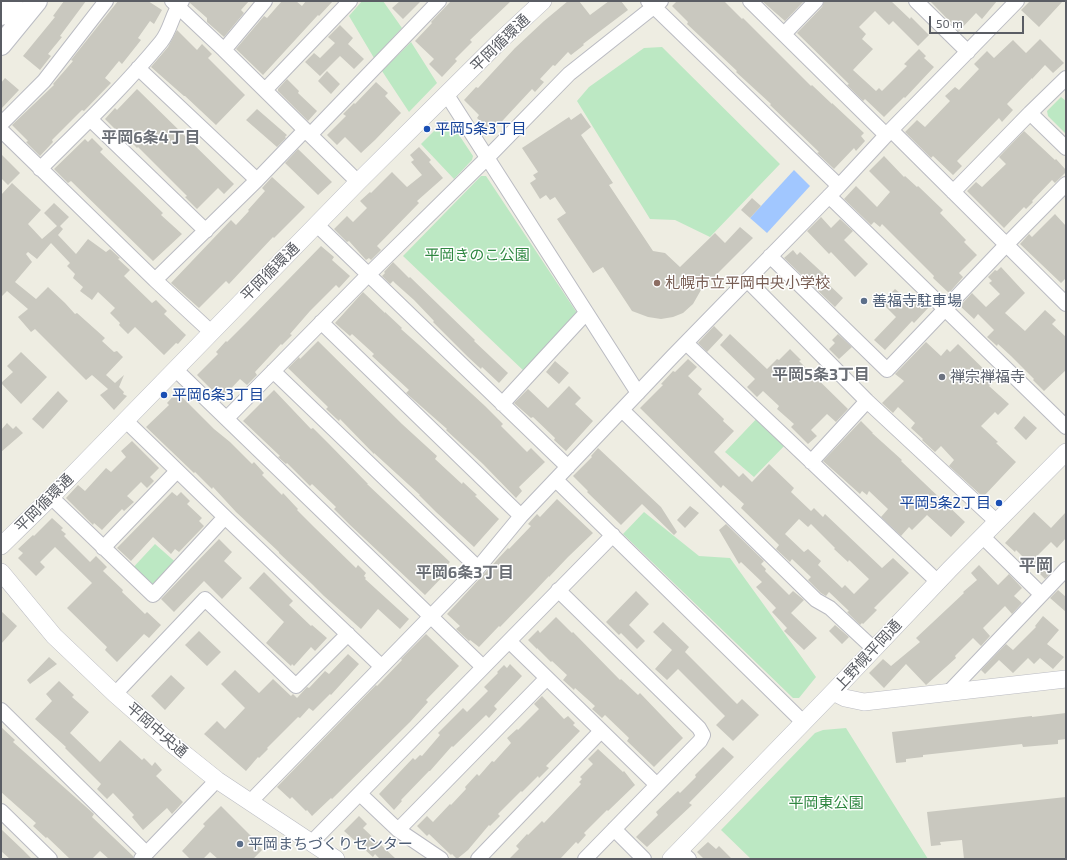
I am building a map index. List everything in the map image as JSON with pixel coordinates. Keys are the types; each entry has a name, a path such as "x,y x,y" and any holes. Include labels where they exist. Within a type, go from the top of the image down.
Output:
{"main road":[{"path":"1,15 13,1"},
{"path":"1,45 37,1"}],"street":[{"path":"1,124 44,82 106,1"},
{"path":"224,50 266,1"},
{"path":"265,90 350,1"},
{"path":"155,280 308,132 439,1"},
{"name":"平岡循環通","path":"1,546 51,497 358,182 501,40 543,1"},
{"path":"750,1 953,192 1066,303"},
{"path":"784,34 816,1"},
{"path":"916,1 968,52"},
{"path":"250,802 478,568 521,516 746,280 839,186 889,132 1017,1"},
{"path":"40,169 90,119 162,40 177,3 358,182"},
{"path":"227,418 569,74 654,3 839,186"},
{"path":"138,68 257,180"},
{"path":"953,192 1066,78"},
{"path":"446,95 638,393"},
{"path":"1030,113 1066,148"},
{"path":"90,119 206,231"},
{"path":"1,130 155,280 211,332"},
{"path":"770,256 887,370 1006,244 1066,184"},
{"path":"828,196 1066,427"},
{"path":"317,225 568,467"},
{"path":"746,280 867,401 996,521"},
{"path":"502,404 586,313"},
{"path":"321,322 521,516"},
{"path":"686,343 938,582"},
{"path":"175,369 483,667"},
{"path":"273,371 478,568"},
{"path":"811,462 867,401"},
{"path":"622,410 816,600 830,608 874,649"},
{"path":"125,420 225,518 382,666"},
{"name":"上野幌平岡通","path":"680,856 803,722 996,521 1066,452"},
{"path":"103,548 177,471"},
{"path":"556,480 803,722"},
{"path":"51,497 152,595 225,518"},
{"path":"311,843 613,535"},
{"path":"982,536 1041,594"},
{"path":"949,692 1066,569"},
{"name":"平岡中央通","path":"1,572 54,636 172,744 217,780 336,859"},
{"path":"558,590 694,723 703,735 700,742 586,859"},
{"path":"116,694 205,599 296,686 348,634"},
{"path":"509,641 546,679 657,785"},
{"path":"398,830 546,679"},
{"path":"833,692 845,698 864,702 1066,679"},
{"path":"1,710 143,856 217,780"},
{"path":"478,859 601,731"},
{"path":"360,794 398,830 441,859"},
{"path":"1,811 50,859"},
{"path":"614,829 644,859"}],"green space":[{"path":"362,1 383,1 402,28 374,58 349,16"},
{"path":"411,42 437,83 409,112 382,71"},
{"path":"662,47 780,164 710,237 675,220 650,219 577,101 589,87 644,48"},
{"path":"1061,97 1066,101 1066,134 1048,116 1047,111"},
{"path":"445,120 451,123 473,156 472,160 454,179 421,144"},
{"name":"平岡きのこ公園","path":"481,176 486,176 577,313 526,373 403,256"},
{"path":"761,414 789,441 754,477 725,452"},
{"path":"644,512 699,556 730,558 816,677 799,698 793,698 623,534"},
{"path":"155,544 180,566 153,595 129,572"},
{"name":"平岡東公園","path":"846,728 928,859 751,859 721,830 815,733 823,730"}],"water":[{"path":"794,170 810,186 767,233 750,218"}],"building":[{"path":"64,1 86,1 60,36 62,37 48,54 51,56 40,70 23,56 55,17 53,16"},
{"path":"118,1 148,1 162,10 154,24 150,21 138,38 141,40 122,64 119,61 105,78 111,83 84,111 82,110 52,140 53,142 40,156 12,125 54,85 53,84 73,61 71,60"},
{"path":"190,1 249,1 241,10 244,13 224,37 207,22 207,18 190,3"},
{"path":"282,1 296,1 302,6 306,1 333,1 319,16 318,15 263,75 236,49 264,16 267,18"},
{"path":"400,1 421,1 403,19 392,8"},
{"path":"451,1 511,1 470,40 472,42 455,59 457,61 442,77 429,64 434,59 415,41"},
{"path":"568,1 579,1 590,15 609,1 621,1 628,10 571,55 568,52 555,66 553,65 540,79 544,82 535,92 532,89 492,132 477,118 479,115 464,100 476,87 478,88 515,48"},
{"path":"677,1 724,1 811,86 812,85 864,133 861,136 865,141 856,151 854,148 834,169 817,153 819,152 770,105 771,104 687,24 688,22 672,6"},
{"path":"762,1 804,1 785,21"},
{"path":"824,1 891,1 910,19 911,17 929,35 918,46 893,21 889,25 875,11 859,27 866,34 862,39 873,49 853,70 876,91 879,88 882,91 907,66 904,64 919,49 926,56 924,58 934,67 905,98 904,97 884,117 865,99 863,101 847,85 849,84 797,33 822,7"},
{"path":"930,1 997,1 982,19 976,13 959,31"},
{"path":"1030,1 1063,1 1039,27 1021,10"},
{"path":"340,25 353,38 348,44 364,59 354,69 340,56 320,76 305,62 314,53 320,58 335,43 328,37"},
{"path":"177,30 197,50 202,44 212,54 208,58 245,95 216,125 151,67 168,47"},
{"path":"1040,39 1064,63 1053,73 1045,65 1032,78 1007,104 1013,110 1002,122 999,118 957,161 962,166 953,175 933,156 931,158 905,132 917,120 925,127 950,101 945,96 955,87 959,90 979,69 974,64 987,51 994,58 1013,40 1026,53"},
{"path":"327,71 340,84 331,94 318,81"},
{"path":"5,78 19,90 1,109 1,83"},
{"path":"287,79 299,91 298,93 317,111 308,121 278,91"},
{"path":"376,82 388,93 385,96 401,113 361,153 345,137 337,145 327,135 346,116 343,114"},
{"path":"137,89 234,184 224,194 218,188 197,209 185,197 187,196 138,147 137,148 120,131 118,132 105,119 115,108 117,110"},
{"path":"257,109 287,135 277,147 246,120"},
{"path":"581,113 591,127 581,135 613,183 609,185 653,251 665,253 680,267 715,233 725,243 740,227 753,238 701,290 693,304 683,313 673,317 661,319 648,317 632,311 603,267 593,273 557,219 566,213 555,197 550,200 546,195 540,199 530,183 536,179 533,175 538,172 522,148 569,117 571,120"},
{"path":"1024,131 1055,160 1056,159 1066,170 1066,172 1055,183 1052,180 1026,209 1024,207 1004,228 967,191 976,182 982,187 1006,164 999,157"},
{"path":"92,138 103,149 100,152 163,213 161,215 182,234 153,261 71,181 68,183 54,169 85,139 88,142"},
{"path":"419,147 431,160 429,162 443,178 417,201 419,203 377,246 381,250 371,260 369,258 366,260 349,241 347,242 334,229 347,216 353,222 367,208 360,201 370,192 371,193 392,172 407,187 422,175 411,162 414,160 410,155"},
{"path":"298,149 332,182 318,195 285,163"},
{"path":"1,154 20,173 8,185 1,178"},
{"path":"884,156 904,177 905,176 917,187 918,186 943,210 940,213 966,240 964,242 977,255 959,273 963,277 949,293 882,224 880,227 874,222 871,225 844,199 856,186 877,207 890,192 869,171"},
{"path":"272,177 305,207 274,238 273,237 229,284 226,281 199,308 171,283 231,220 236,225 265,191 262,188"},
{"path":"12,183 41,210 28,224 42,239 57,226 44,213 54,203 69,217 60,226 63,229 58,235 76,254 88,239 106,252 110,249 130,270 124,276 152,303 156,300 167,311 164,314 186,335 178,344 176,343 164,355 135,327 128,334 110,313 115,308 98,292 92,300 80,291 83,287 73,278 75,274 67,266 70,263 51,243 37,259 28,252 26,254 32,262 15,282 36,299 48,287 75,314 77,313 105,338 102,341 114,352 117,351 123,357 106,375 115,383 124,375 119,387 124,392 123,394 127,396 114,410 100,395 108,389 92,375 86,380 35,329 31,332 18,317 28,309 7,291 1,297 1,195"},
{"path":"752,198 761,206 750,218 741,210"},
{"path":"1055,214 1066,226 1066,278 1061,283 1020,244 1029,234 1032,237"},
{"path":"821,217 831,228 840,219 853,231 844,240 868,264 855,277 831,252 829,254 807,231"},
{"path":"321,246 334,257 332,260 350,276 339,288 336,285 310,311 290,334 292,335 282,345 281,344 255,372 257,375 247,385 240,379 221,399 197,375 218,354 216,352 226,341 227,342 248,321"},
{"path":"793,250 797,255 800,252 827,277 824,280 843,298 835,307 784,258"},
{"path":"393,262 508,373 499,383 482,367 481,369 468,357 433,322 434,321 414,300 393,281 390,284 382,276"},
{"path":"1001,267 1025,293 1005,313 1025,331 1045,310 1056,320 1052,324 1066,337 1066,370 1044,391 1011,356 998,344 997,346 987,337 994,330 978,314 974,319 960,306 972,293 986,307 1000,294 989,283 992,281 988,277 995,270 997,271"},
{"path":"895,289 909,301 916,294 930,306 914,323 912,321 885,350 874,340 896,317 882,303"},
{"path":"363,292 485,406 503,424 501,426 527,452 531,448 545,462 519,487 522,491 516,498 483,464 446,430 447,429 406,393 409,390 372,356 374,354 352,334 350,336 335,323"},
{"path":"714,326 723,335 707,352 698,343"},
{"path":"730,334 767,369 790,349 801,360 799,361 848,409 836,422 827,414 811,430 817,436 808,444 791,427 794,424 777,409 779,406 763,391 757,397 747,387 755,379 720,345"},
{"path":"838,334 852,347 839,359 829,349 835,343 832,340"},
{"path":"318,341 402,424 437,456 435,459 462,484 463,482 477,495 475,496 499,519 474,547 420,495 374,454 340,419 339,421 326,409 328,407 288,368 299,357 300,359"},
{"path":"926,342 941,356 947,349 950,352 958,344 995,380 989,386 1009,404 998,415 995,412 981,426 1016,462 983,497 949,466 954,460 941,446 935,452 911,428 915,423 898,407 893,413 882,403 904,381 895,374"},
{"path":"21,352 47,377 21,404 1,383 13,372 7,366"},
{"path":"688,359 697,367 688,376 702,389 698,394 724,419 723,421 734,431 714,452 739,477 743,473 752,482 769,464 794,488 791,492 811,511 814,508 823,517 825,514 882,568 893,558 909,573 874,608 877,610 863,624 862,623 860,625 847,612 849,611 829,592 826,596 821,593 808,580 811,577 792,559 790,562 776,549 779,545 741,508 744,504 723,485 721,488 640,408 663,385 661,384 673,371 675,372","holes":["799,519 808,527 811,524 835,548 834,549 848,562 849,560 869,579 854,594 845,585 842,588 818,565 821,561 808,549 804,552 785,534"]},
{"path":"555,361 569,373 559,384 546,372"},
{"path":"569,386 581,398 575,404 593,421 566,451 533,417 531,418 514,403 528,389 548,408"},
{"path":"274,390 367,484 450,562 444,568 448,571 425,595 350,525 334,509 336,507 312,484 310,486 287,463 286,464 278,457 280,456 243,421"},
{"path":"58,391 68,401 43,429 32,419"},
{"path":"177,392 252,464 254,462 264,473 262,475 282,495 283,493 298,509 297,510 356,568 358,565 366,573 364,576 366,578 365,579 409,619 400,629 378,609 361,629 236,512 213,487 212,489 195,472 194,473 146,427 169,405 167,403"},
{"path":"1024,416 1037,428 1026,440 1014,428"},
{"path":"861,421 965,522 951,537 927,515 912,530 909,527 901,536 881,517 888,509 869,491 867,495 862,491 860,494 823,461"},
{"path":"7,423 13,429 16,426 23,433 1,452 1,430"},
{"path":"132,441 159,468 150,477 154,481 147,488 141,482 127,496 134,502 124,511 122,509 102,530 94,523 93,525 66,498 78,485 85,491 106,468 111,472 126,457 121,451"},
{"path":"598,448 661,507 677,532 674,535 642,504 621,525 573,476 592,457 591,456"},
{"path":"172,492 177,496 181,492 190,501 187,504 202,518 199,521 204,526 179,552 175,549 171,554 153,537 131,561 117,548"},
{"path":"557,499 593,533 479,647 470,640 469,641 456,629 460,626 447,614 508,548 509,549 531,526 528,524 537,514 540,517"},
{"path":"690,506 699,513 685,528 677,520"},
{"path":"1034,512 1051,528 1066,512 1066,538 1057,548 1051,542 1037,556 1053,571 1045,579 1016,550 1015,552 1005,543"},
{"path":"52,518 63,528 61,530 66,534 64,536 90,562 96,556 107,567 103,571 123,590 122,592 145,614 147,612 161,625 149,638 144,634 117,662 105,650 107,647 67,608 92,583 55,547 40,562 45,567 36,576 18,558 23,553 18,549"},
{"path":"726,524 764,561 761,564 766,569 765,571 789,595 793,591 804,600 791,613 817,638 804,650 784,631 787,628 772,612 776,608 756,587 762,582 741,562 739,564 719,530"},
{"path":"219,539 232,552 224,561 242,578 222,599 204,581 174,612 161,599"},
{"path":"979,565 998,585 1009,574 1022,588 1014,596 1022,603 1012,614 1005,606 983,628 990,636 981,646 973,638 955,656 956,658 926,685 906,664 884,688 869,673 883,659 891,666 920,642 916,638 977,580 971,573"},
{"path":"264,572 293,601 289,605 311,626 312,625 327,638 315,651 311,647 294,666 292,664 291,666 266,643 284,622 249,588"},
{"path":"1058,590 1066,597 1066,612 1050,598"},
{"path":"636,591 649,604 629,625 645,641 637,649 621,633 619,635 606,622"},
{"path":"1,611 17,626 1,644"},
{"path":"1043,616 1059,630 1047,644 1064,657 1053,669 1040,658 1034,664 1028,658 1013,673 999,660 985,674 981,670 1006,644 1013,650 1036,627 1035,626"},
{"path":"556,617 572,633 573,632 620,680 621,679 638,695 640,693 683,738 654,767 627,741 629,738 605,715 602,718 592,709 595,706 575,688 574,690 563,680 567,675 528,640 538,630 540,633"},
{"path":"663,622 689,647 685,652 737,704 742,699 759,715 733,741 716,725 725,716 678,669 667,680 655,669 672,650 653,632"},
{"path":"835,625 849,637 842,644 829,631"},
{"path":"199,631 221,652 207,666 185,645"},
{"path":"426,634 459,666 426,700 428,702 410,722 332,799 331,798 312,816 292,797 290,799 277,787"},
{"path":"348,654 359,664 331,695 330,694 313,711 309,708 300,718 298,717 246,771 204,734 217,721 225,729 245,708 221,684 235,670 259,693 273,679 291,696 293,694 297,698 325,671 329,674"},
{"path":"49,657 57,664 30,684 27,680"},
{"path":"510,664 522,676 494,706 497,709 489,718 486,715 453,747 452,746 401,800 402,801 394,810 379,794 413,758 415,760 420,755 422,756 440,735 438,733 463,708 467,712 488,691 484,687 498,673 497,672 504,665 507,668"},
{"path":"171,675 185,688 165,710 151,696"},
{"path":"59,681 74,695 72,697 89,712 70,733 100,762 120,740 142,760 144,758 152,766 155,762 162,770 156,776 183,802 172,814 167,808 143,830 132,817 134,815 113,793 107,799 97,789 101,784 65,748 66,747 35,719 52,701 46,694"},
{"path":"542,696 564,719 568,716 575,723 573,725 580,731 546,766 549,768 539,778 538,776 522,792 521,791 498,814 500,816 490,826 489,825 468,850 457,859 429,834 427,836 417,826 427,816 433,822 466,789 465,787 477,774 479,776 492,761 494,762 511,743 507,738 517,729 518,730 539,709 534,704"},
{"path":"1066,713 1066,739 1058,740 1058,744 1023,747 1022,744 923,755 923,757 906,759 906,762 896,763 892,732"},
{"path":"1,727 15,740 13,742 94,814 92,817 133,856 133,859 109,859 100,851 92,859 70,859 33,826 36,823 1,792"},
{"path":"723,747 734,757 689,803 692,805 647,847 636,837 658,815 656,812 678,791 680,793 696,777 695,775"},
{"path":"598,749 623,772 624,771 635,785 584,833 586,835 578,844 576,842 560,859 509,859 519,849 516,846 527,834 528,835 542,821 544,823 581,784 579,782 582,779 580,777 593,764 588,759"},
{"path":"1066,797 1066,859 964,859 962,840 940,842 941,845 931,846 927,812"},
{"path":"221,806 259,844 258,845 262,850 253,859 218,859 210,852 203,859 190,859 182,851 205,826 203,824"},
{"path":"359,816 367,824 363,828 396,859 380,859 375,854 373,857 344,831"},
{"path":"1,829 32,859 10,859 1,851"},
{"path":"708,842 716,849 719,846 732,859 704,859 697,852"}],"place":[{"name":"平岡5条3丁目","path":"427,129"},
{"name":"札幌市立平岡中央小学校","path":"657,283"},
{"name":"善福寺駐車場","path":"864,301"},
{"name":"禅宗禅福寺","path":"942,377"},
{"name":"平岡6条3丁目","path":"164,395"},
{"name":"平岡5条2丁目","path":"999,503"},
{"name":"平岡まちづくりセンター","path":"240,844"}],"district":[{"name":"平岡6条4丁目","path":"151,138"},
{"name":"平岡5条3丁目","path":"821,375"},
{"name":"平岡","path":"1036,565"},
{"name":"平岡6条3丁目","path":"465,573"}]}
